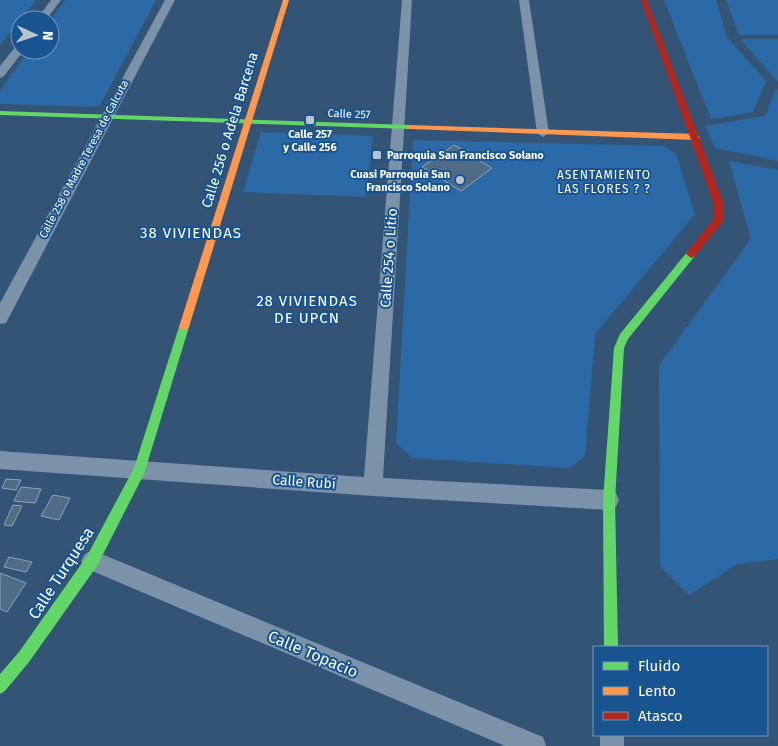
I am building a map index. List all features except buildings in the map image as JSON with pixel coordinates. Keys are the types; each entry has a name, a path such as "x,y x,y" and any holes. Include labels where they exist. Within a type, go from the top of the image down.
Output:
{"street":[{"name":"Calle 258 o Madre Teresa de Calcuta","path":"0,318 170,0"},
{"name":"Calle 256 o Adela Barcena","path":"140,470 286,0"},
{"name":"Calle 254 o Litio","path":"373,487 408,0"},
{"path":"524,0 543,133"},
{"path":"610,646 609,500 618,348 624,337 719,220 719,204 696,137 644,0"},
{"path":"0,74 11,60"},
{"name":"Calle 257","path":"0,113 398,129 696,137"},
{"name":"Calle Rubí","path":"0,460 373,487 609,500"},
{"name":"Calle Turquesa","path":"0,686 24,657 92,561 140,470"},
{"name":"Calle Topacio","path":"92,561 534,746"}],"shaded area":[{"path":"0,0 36,0 28,10 10,10 10,32 0,45"},
{"path":"65,0 156,0 99,107 0,104 0,91 22,60 60,60 60,10 58,10"},
{"path":"664,0 716,0 727,37 766,81 753,112 711,119"},
{"path":"726,0 778,0 778,35 739,35"},
{"path":"778,39 778,82 741,40"},
{"path":"776,89 778,90 778,161 715,148 705,126 765,116"},
{"path":"261,132 373,136 366,197 243,192"},
{"path":"413,140 664,146 676,154 695,214 595,334 585,456 570,468 412,458 396,443"},
{"path":"729,161 778,170 778,559 737,564 689,595 660,566 659,365 751,239"}],"traffic: fast":[{"path":"0,113 410,127"},
{"path":"611,646 609,500 619,348 624,337 691,254"},
{"path":"0,686 24,657 92,561 140,470 184,327"}],"traffic: slow":[{"path":"184,327 286,0"},
{"path":"410,127 696,137"}],"traffic: jam":[{"path":"644,0 719,204 719,220 691,254"}],"place":[{"name":"Calle 257 y Calle 256","path":"310,120"},
{"name":"Parroquia San Francisco Solano","path":"377,155"},
{"name":"Cuasi Parroquia San Francisco Solano","path":"460,180"}],"district":[{"name":"ASENTAMIENTO LAS FLORES ? ?","path":"604,182"},
{"name":"38 VIVIENDAS","path":"191,233"},
{"name":"28 VIVIENDAS DE UPCN","path":"307,310"}]}
